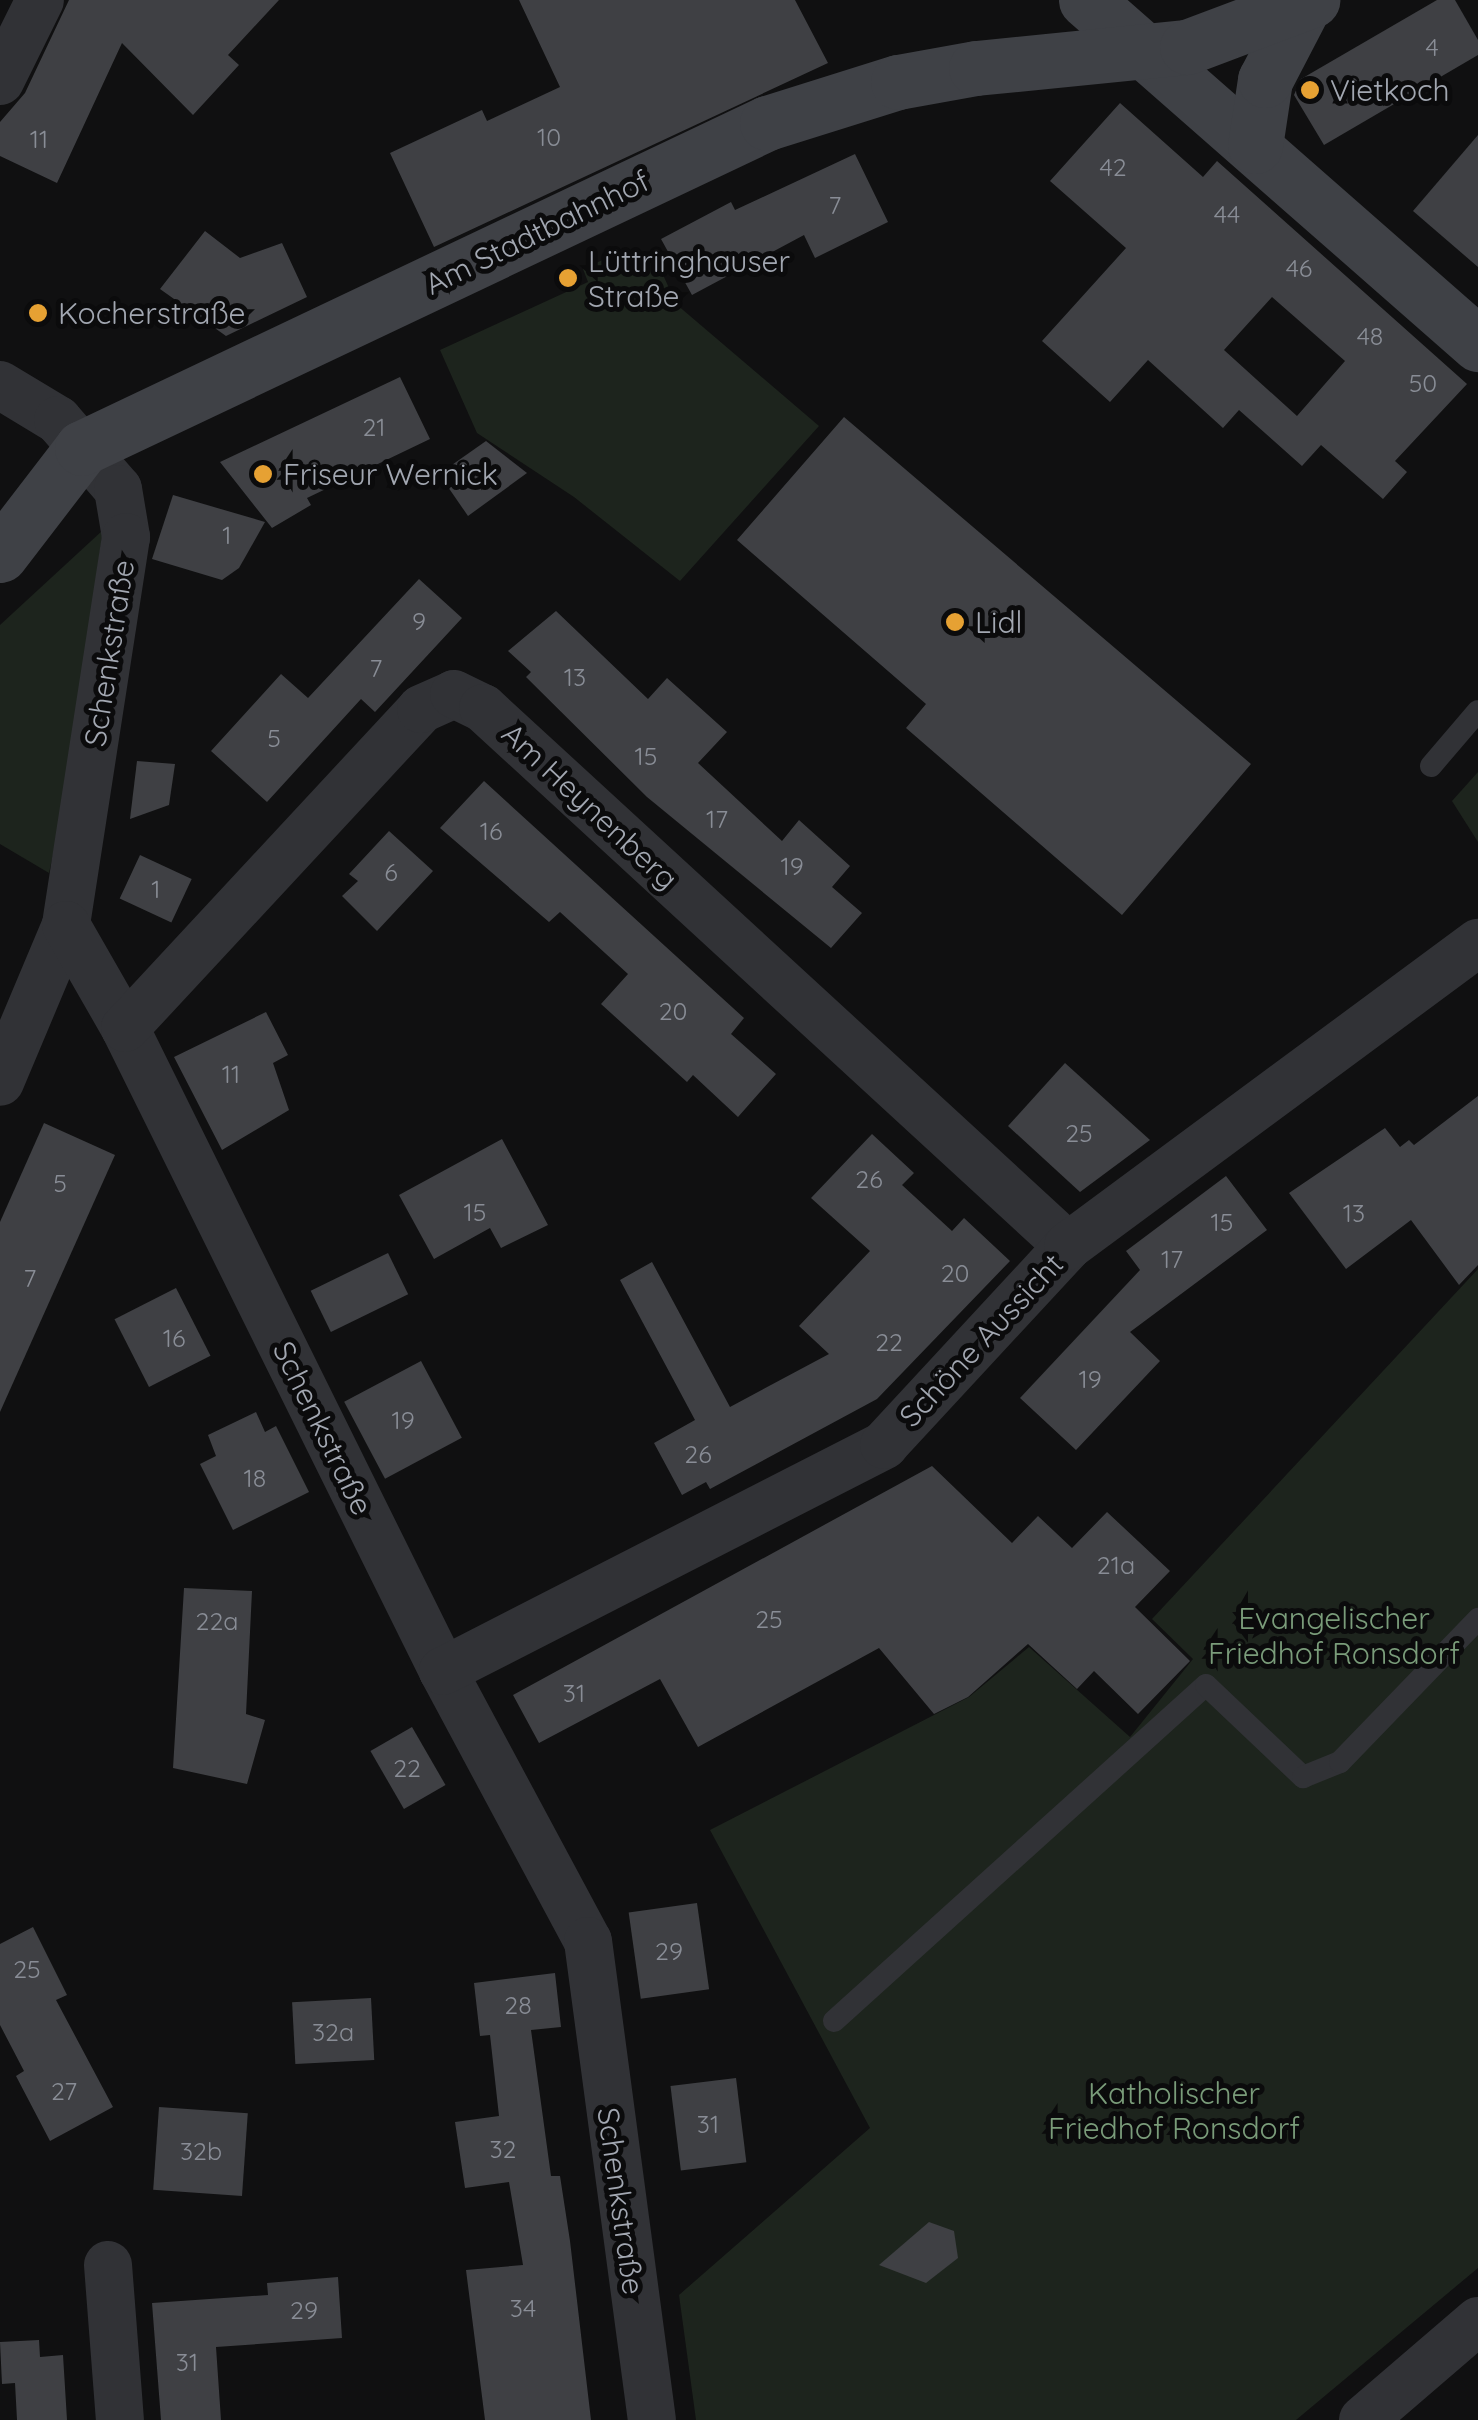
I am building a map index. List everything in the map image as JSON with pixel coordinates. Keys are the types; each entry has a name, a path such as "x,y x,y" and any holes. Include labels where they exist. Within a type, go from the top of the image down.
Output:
{"main road":[{"path":"1086,0 1144,56 1255,146 1478,344"},
{"path":"1255,146 1265,80 1308,2"},
{"name":"Am Stadtbahnhof","path":"0,555 82,448 767,124 898,82 976,68 1144,56 1229,36 1308,2"}],"street":[{"path":"0,80 40,0"},
{"path":"0,386 39,404 82,448"},
{"name":"Schenkstraße","path":"82,448 118,489 126,538 66,926 124,1028 443,1671 588,1942 652,2420"},
{"name":"Am Heynenberg","path":"124,1028 422,708 454,694 483,708 1068,1246"},
{"path":"0,1082 66,926"},
{"name":"Schöne Aussicht","path":"443,1671 884,1445 1068,1246 1478,943"},
{"path":"108,2265 120,2420"},
{"path":"1363,2420 1478,2321"}],"lane":[{"path":"1431,766 1478,712"},
{"path":"834,2020 1206,1685 1303,1777 1340,1762 1478,1619"}],"green space":[{"path":"653,252 676,304 819,426 680,581 574,497 477,433 440,350 588,282 583,269 611,256 618,268"},
{"path":"103,530 64,804 49,873 0,844 0,625"},
{"path":"1478,772 1478,842 1452,801"},
{"name":"Katholischer Friedhof Ronsdorf","path":"1478,1269 1478,2268 1296,2420 696,2420 679,2295 870,2128 710,1830 969,1697 1029,1647 1130,1737 1193,1659 1152,1619"}],"building":[{"path":"69,0 279,0 228,55 239,65 193,115 122,43 57,183 0,156 0,122 25,93"},
{"path":"519,0 795,0 828,63 434,247 390,153 482,110 487,121 560,87"},
{"path":"1437,0 1455,0 1478,40 1478,55 1324,145 1294,95 1301,79"},
{"path":"1120,103 1203,177 1217,161 1467,384 1395,461 1407,472 1383,499 1321,445 1302,466 1239,410 1223,428 1148,360 1110,402 1042,341 1126,248 1050,181","holes":["1272,297 1345,361 1297,416 1224,350"]},
{"path":"1478,135 1478,267 1413,211"},
{"path":"855,154 888,222 815,258 804,235 692,295 661,239 731,202 735,210"},
{"path":"205,231 240,258 282,243 307,297 226,336 160,289"},
{"path":"400,377 430,439 307,498 311,505 272,528 220,462"},
{"name":"Lidl","path":"844,417 1251,764 1122,915 906,728 926,704 737,540"},
{"path":"486,441 527,473 468,516 439,474"},
{"path":"173,495 265,522 239,568 222,580 152,559"},
{"path":"419,579 462,618 375,712 361,699 267,802 211,751 281,674 308,698"},
{"path":"556,611 648,699 667,678 727,732 698,763 782,841 799,820 850,866 832,887 862,913 831,948 647,797 526,677 531,672 508,651"},
{"path":"137,761 175,764 169,805 130,819"},
{"path":"484,781 744,1018 731,1034 776,1074 738,1117 693,1075 687,1082 601,1004 628,974 560,912 549,922 440,828"},
{"path":"389,831 433,871 377,931 342,896 358,881 349,874"},
{"path":"140,855 192,879 171,923 120,899"},
{"path":"266,1012 288,1055 273,1063 289,1110 222,1150 174,1057"},
{"path":"1065,1063 1150,1140 1080,1192 1008,1126"},
{"path":"1478,1096 1478,1265 1459,1285 1411,1220 1346,1269 1289,1193 1385,1128 1400,1147 1409,1140 1414,1145"},
{"path":"44,1123 115,1155 0,1412 0,1222"},
{"path":"872,1134 914,1173 902,1185 952,1231 964,1218 1010,1261 877,1399 710,1489 706,1482 682,1495 654,1443 695,1420 620,1280 652,1262 730,1407 829,1354 799,1326 870,1251 811,1198"},
{"path":"502,1139 548,1225 501,1248 490,1228 434,1259 399,1195"},
{"path":"1226,1176 1267,1230 1130,1332 1160,1361 1076,1450 1020,1398 1140,1270 1126,1251"},
{"path":"388,1253 408,1294 331,1332 311,1291"},
{"path":"176,1288 211,1356 149,1387 115,1319"},
{"path":"421,1361 462,1438 385,1479 344,1402"},
{"path":"256,1412 265,1432 276,1426 309,1492 233,1530 200,1464 216,1456 208,1435"},
{"path":"932,1466 1012,1543 1038,1516 1072,1548 1107,1512 1170,1571 1135,1607 1190,1661 1138,1714 1094,1671 1077,1689 1028,1644 968,1697 934,1714 879,1648 698,1747 660,1679 539,1743 513,1695"},
{"path":"184,1588 252,1591 246,1714 265,1720 247,1784 173,1768"},
{"path":"412,1727 446,1785 404,1809 370,1751"},
{"path":"697,1903 709,1989 641,1999 629,1913"},
{"path":"33,1927 67,1995 56,2000 113,2107 50,2141 16,2076 24,2071 0,2025 0,1944"},
{"path":"555,1973 561,2027 531,2030 551,2176 560,2176 570,2241 591,2420 485,2420 466,2270 523,2265 509,2182 465,2188 455,2122 499,2116 490,2035 480,2036 474,1983"},
{"path":"371,1998 374,2060 295,2064 292,2002"},
{"path":"736,2078 746,2162 681,2170 670,2086"},
{"path":"159,2107 248,2113 242,2196 153,2190"},
{"path":"929,2222 954,2231 958,2258 926,2283 879,2265"},
{"path":"338,2277 342,2338 216,2347 221,2420 161,2420 152,2303 268,2295 267,2283"},
{"path":"39,2340 40,2357 63,2355 67,2420 17,2420 15,2383 2,2384 0,2342"}],"place":[{"name":"Vietkoch","path":"1310,90"},
{"name":"Lüttringhauser Straße","path":"568,278"},
{"name":"Kocherstraße","path":"38,313"},
{"name":"Friseur Wernick","path":"263,474"},
{"name":"Lidl","path":"955,622"}],"park label":[{"name":"Evangelischer Friedhof Ronsdorf","path":"1334,1635"}]}
